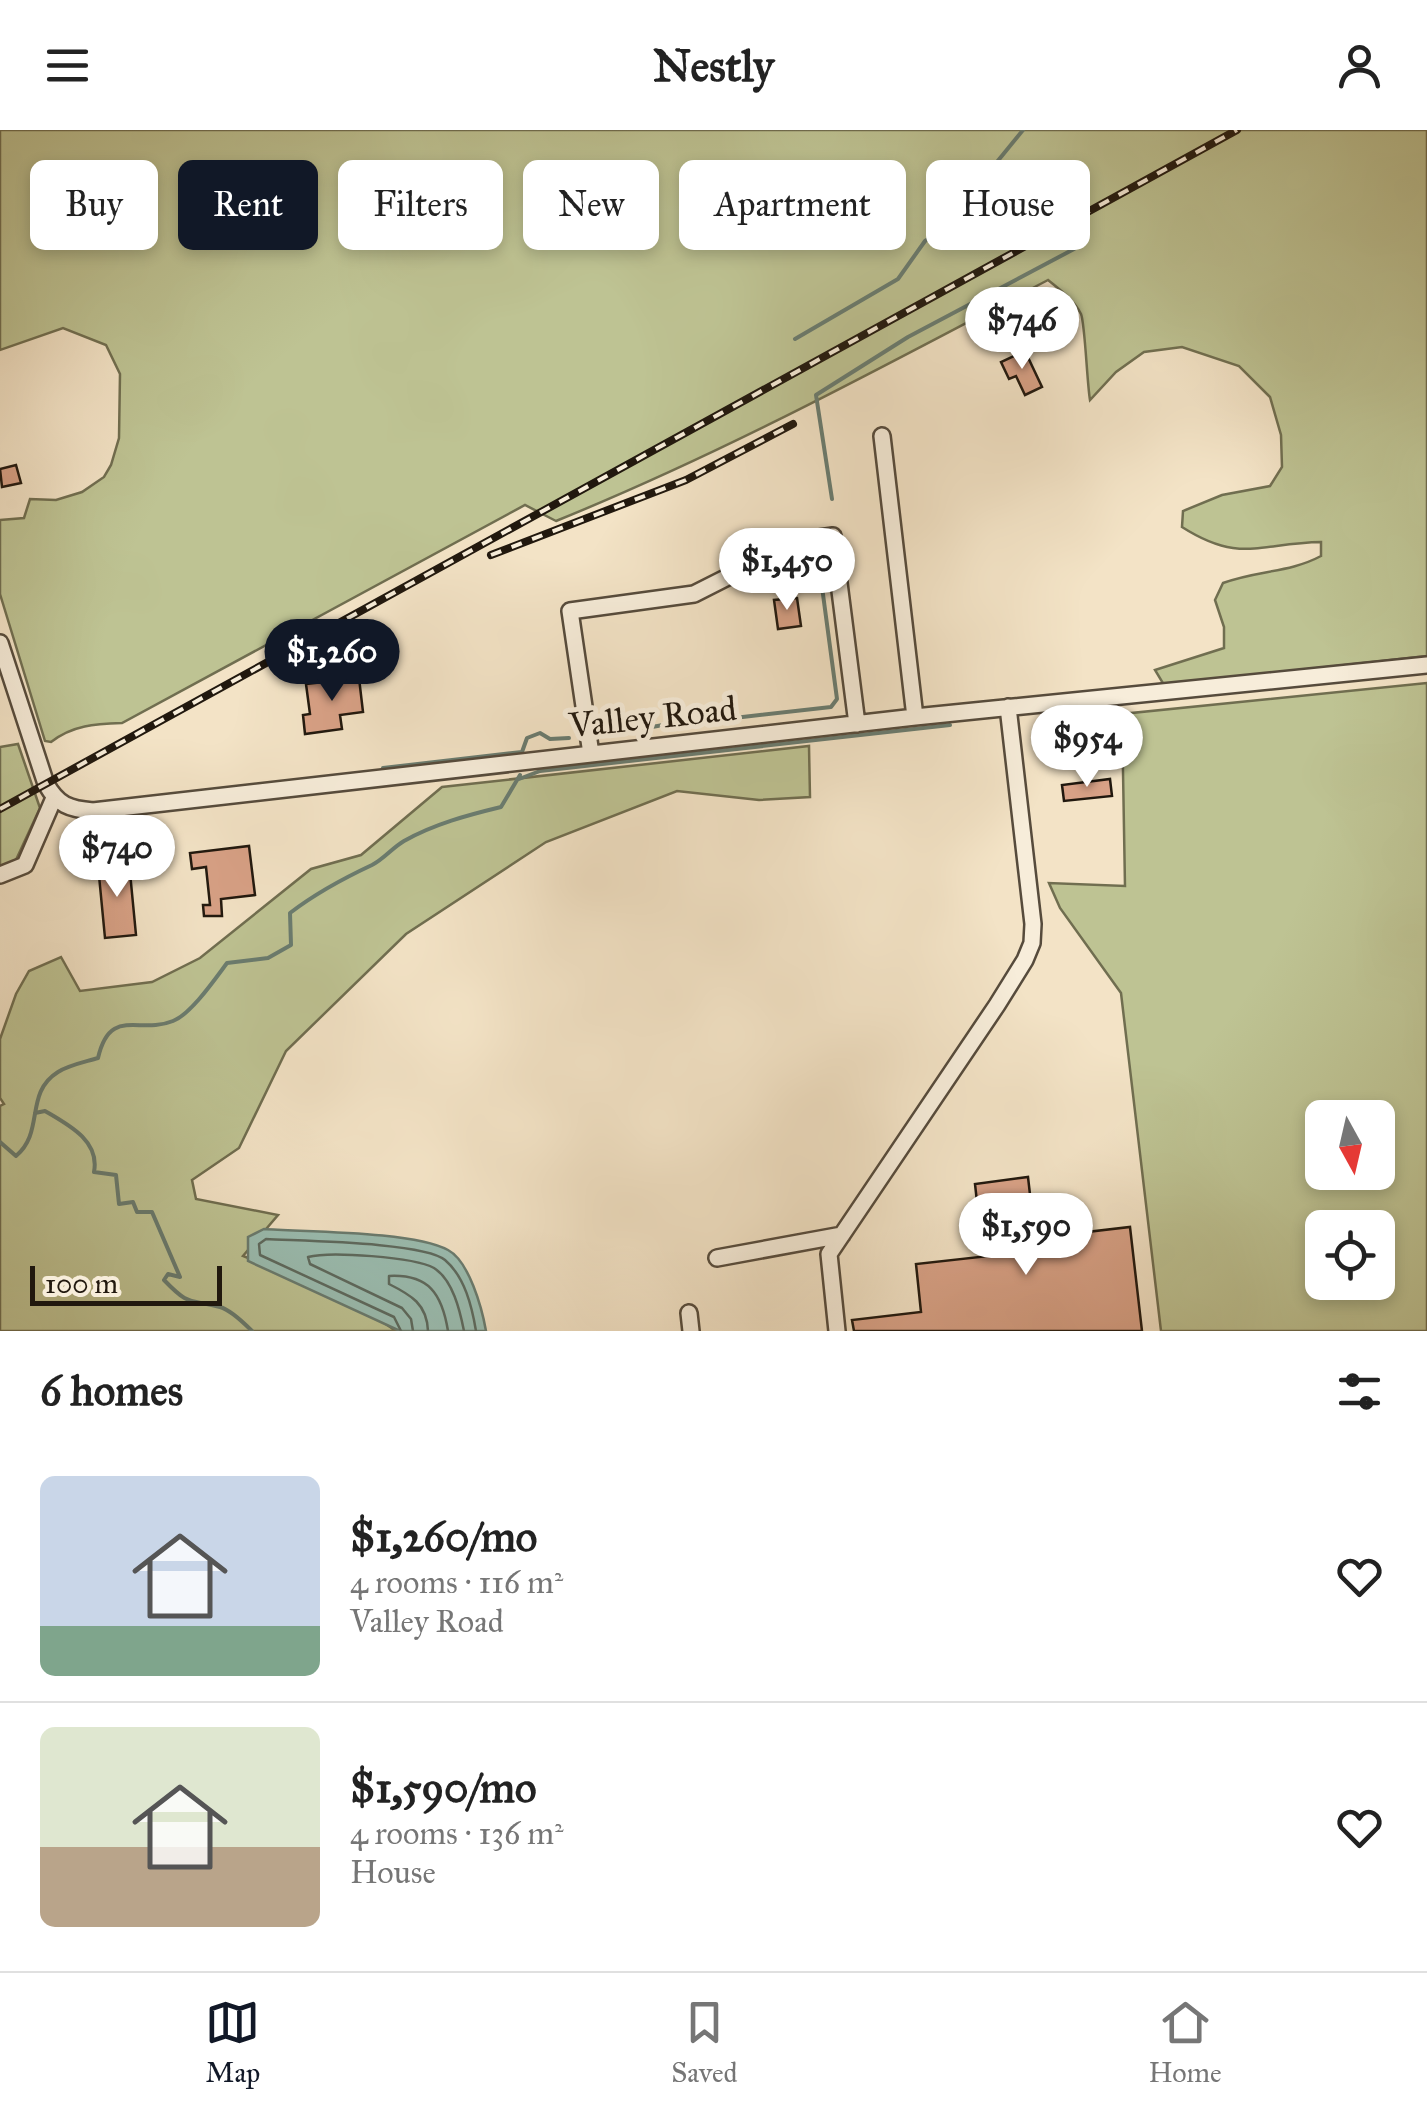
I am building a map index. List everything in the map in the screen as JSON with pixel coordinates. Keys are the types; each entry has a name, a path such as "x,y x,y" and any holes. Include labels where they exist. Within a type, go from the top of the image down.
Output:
{"street":[{"path":"882,436 914,717"},
{"path":"591,754 570,611 694,594 799,541 833,536 857,724"},
{"path":"0,643 40,774 54,798 24,864 0,875"},
{"name":"Valley Road","path":"54,798 70,809 93,811 914,717 1427,665"},
{"path":"837,1331 829,1254 997,1005 1032,943 1008,707"},
{"path":"717,1258 842,1235"},
{"path":"689,1313 691,1331"}],"green space":[{"path":"0,130 1427,130 1427,656 1164,685 1155,670 1224,648 1224,627 1215,600 1223,583 1309,562 1321,556 1321,542 1235,548 1182,527 1183,511 1222,495 1270,486 1282,467 1281,435 1270,397 1239,366 1182,347 1144,352 1116,372 1090,400 1081,314 1048,280 682,466 556,521 525,505 122,723 85,726 51,742 45,741 0,594 0,520 24,518 30,499 56,500 82,492 104,477 119,438 120,374 106,345 63,328 0,350"},
{"path":"1427,683 1427,1331 1161,1331 1121,993 1060,908 1049,883 1125,886 1122,714"},
{"path":"18,744 40,808 15,862 0,871 0,747"},
{"path":"809,746 810,797 759,800 677,791 546,842 406,934 286,1051 239,1148 192,1180 196,1199 278,1215 243,1256 346,1297 396,1331 0,1331 0,1106 4,1104 0,1098 0,1039 29,971 61,957 80,991 152,982 200,958 311,869 361,855 442,787"}],"water":[{"path":"264,1229 386,1236 448,1250 468,1274 486,1331 400,1331 248,1261 248,1237"}],"building":[{"path":"1025,351 1042,387 1025,395 1016,376 1009,379 1001,362"},
{"path":"16,465 21,483 2,487 0,469"},
{"path":"797,598 801,626 778,629 774,600"},
{"path":"359,678 363,712 340,715 342,729 305,734 303,715 310,714 306,684"},
{"path":"1110,779 1112,796 1064,801 1062,785"},
{"path":"249,846 255,895 221,899 222,916 204,916 203,905 210,905 206,867 192,869 190,853"},
{"path":"129,862 136,935 105,938 98,865"},
{"path":"1028,1177 1035,1238 1130,1227 1142,1331 854,1331 852,1320 921,1312 916,1264 989,1256 975,1184"}],"waterway":[{"path":"795,339 898,279 925,241 962,218 992,168 1023,130"},
{"path":"832,499 816,395 908,337 1072,250"},
{"path":"619,733 707,717 734,718 831,707 837,699 818,557"},
{"path":"519,779 540,771 950,725"},
{"path":"383,768 522,752 527,738 540,733 550,739 569,738"},
{"path":"0,1142 16,1156 30,1136 37,1101 48,1081 67,1067 98,1058 110,1032 127,1025 161,1024 180,1017 227,963 268,958 291,945 290,913 376,863 415,835 501,807 520,775"},
{"path":"35,1113 45,1111 81,1135 92,1151 94,1172 116,1175 119,1204 133,1202 137,1212 152,1212 180,1277 168,1274 164,1280 184,1298 229,1311 252,1331"}],"railway":[{"path":"0,809 1237,130"},
{"path":"491,555 686,480 793,424"}]}
